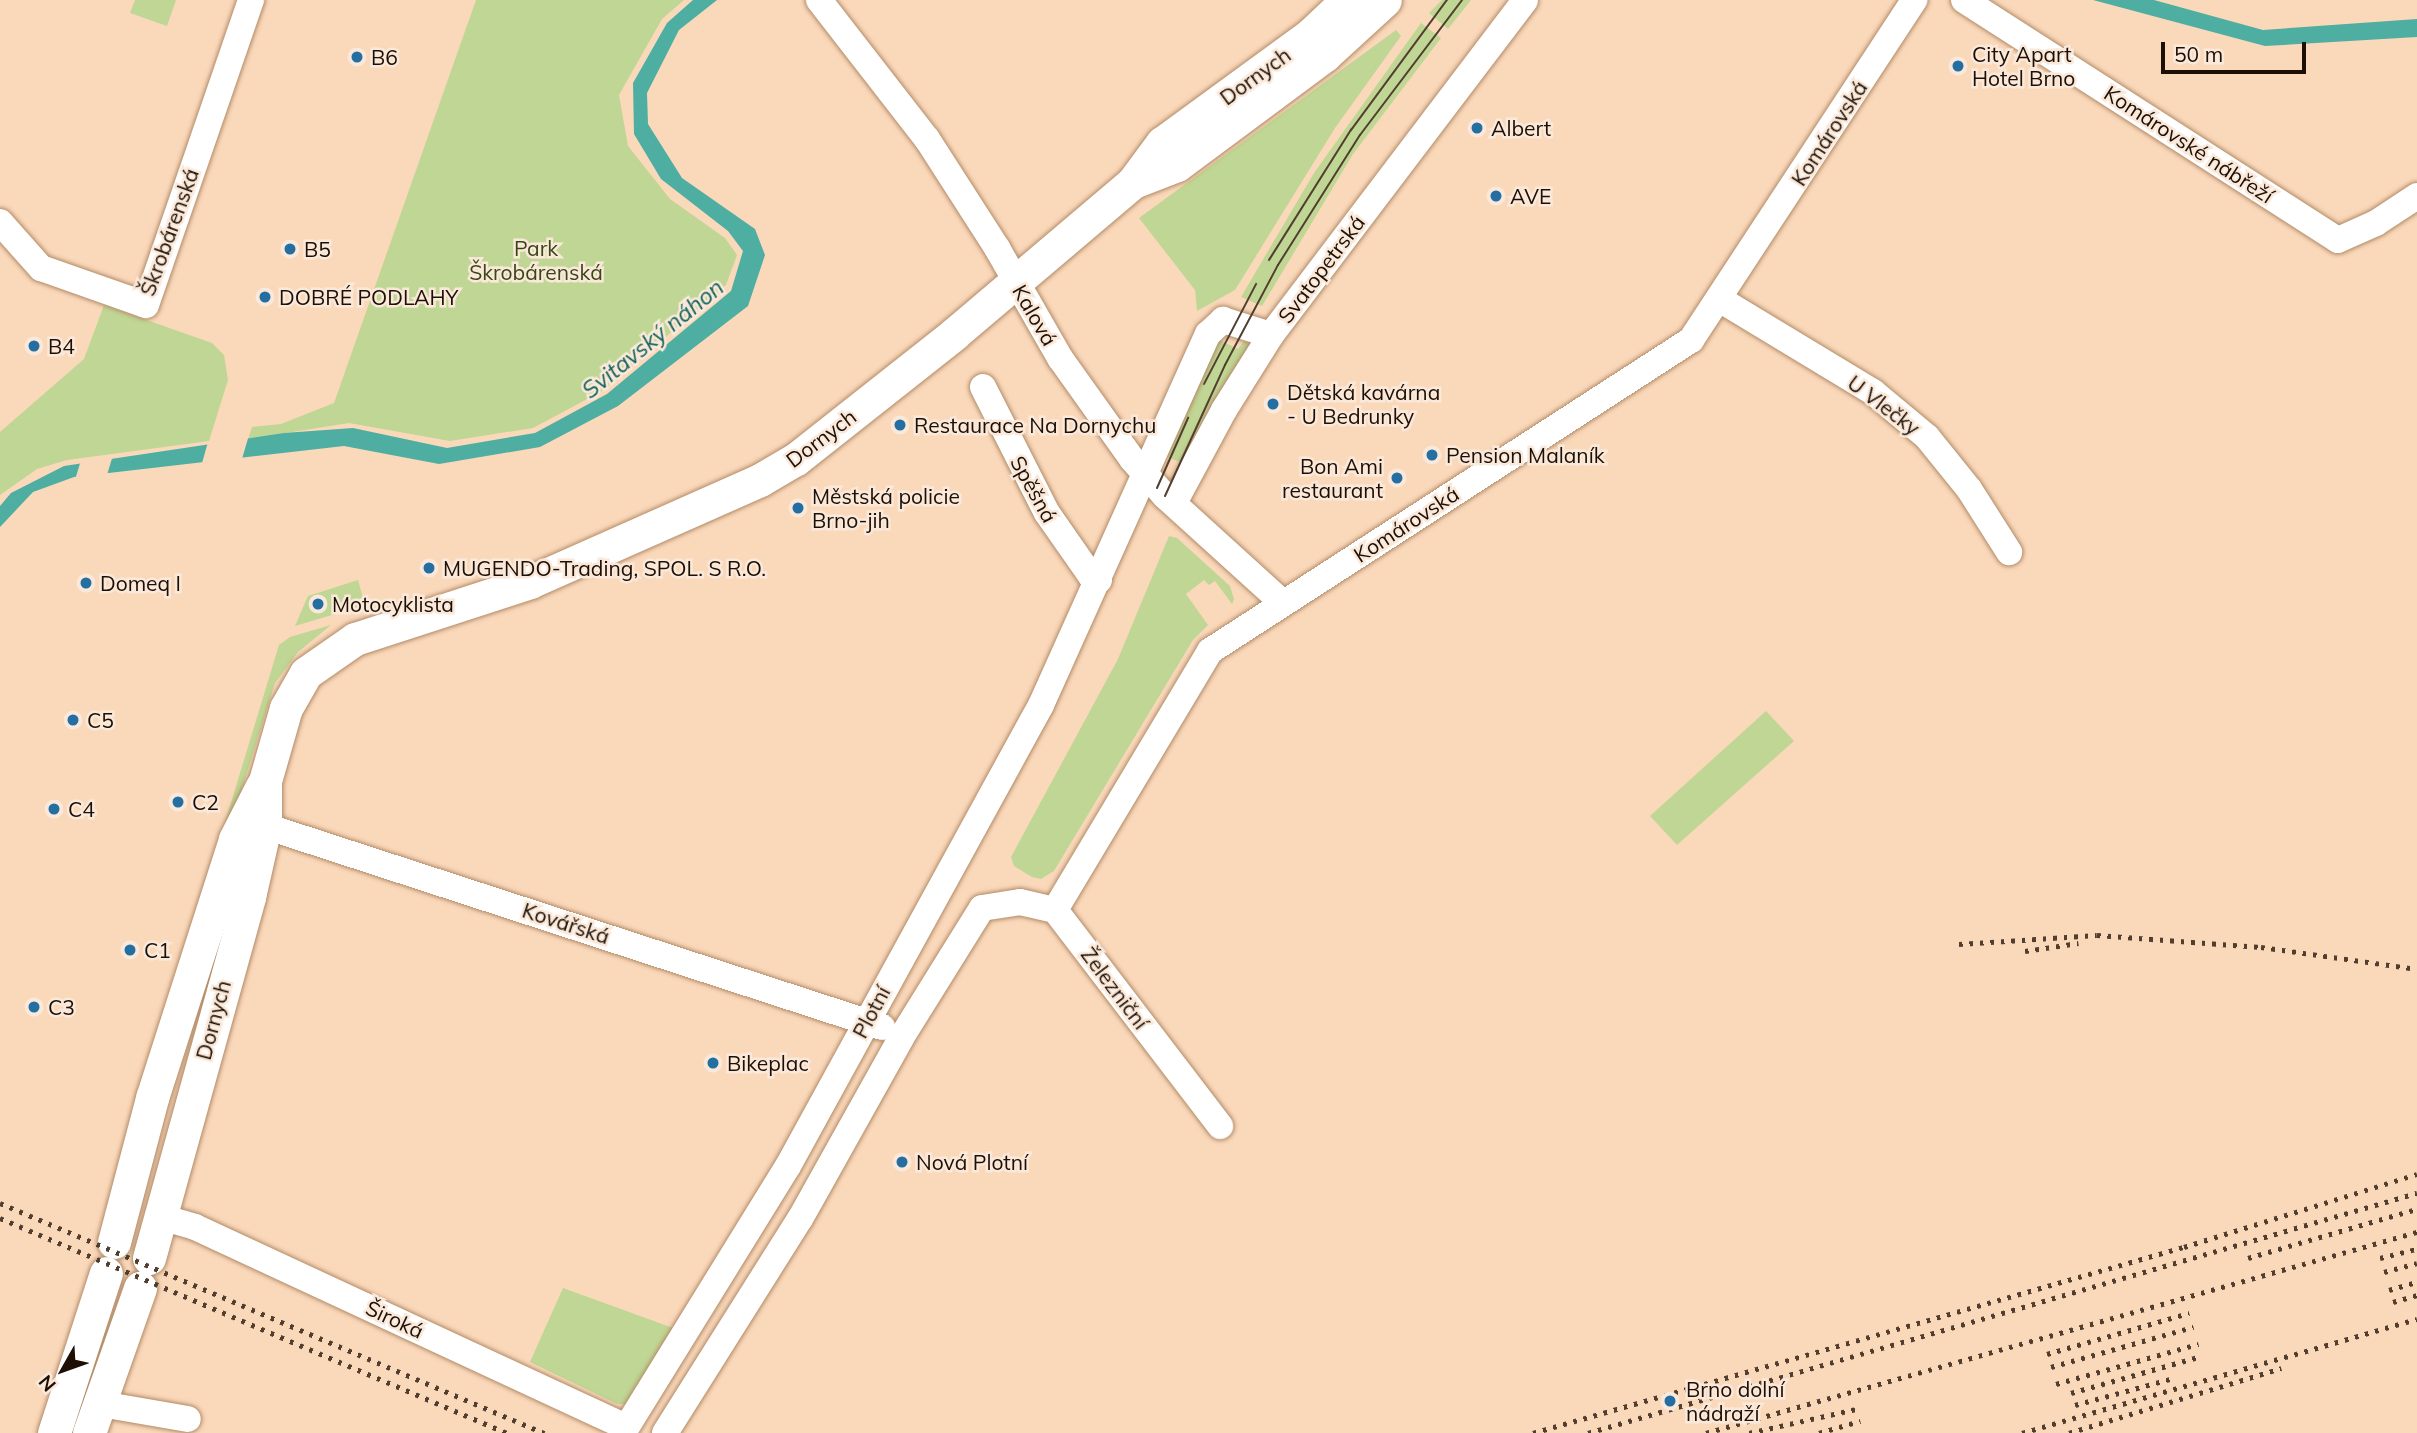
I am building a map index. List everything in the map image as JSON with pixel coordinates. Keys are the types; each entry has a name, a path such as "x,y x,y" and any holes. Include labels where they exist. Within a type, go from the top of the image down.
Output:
{"main road":[{"name":"Dornych","path":"54,1433 110,1257 152,1098 234,839 265,781 291,696 306,673 329,653 355,639 530,582 778,470 954,334 1133,182 1162,144 1300,42 1347,0"},
{"path":"1133,182 1177,165 1325,55 1385,0"},
{"name":"Dornych","path":"95,1418 161,1217 265,826 265,781"}],"street":[{"name":"Škrobárenská","path":"0,222 41,268 146,305 251,0"},
{"name":"Kalová","path":"819,0 927,139 1060,358 1147,477 1283,603"},
{"name":"Svatopetrská","path":"1099,580 1214,327 1228,320 1271,335 1525,0"},
{"name":"Komárovská","path":"1055,910 1202,660 1218,644 1692,340 1721,300 1914,0"},
{"name":"Komárovské nábřeží","path":"1964,0 2338,240 2376,223 2417,196"},
{"name":"U Vlečky","path":"1721,300 1873,392 1927,437 1969,489 2009,552"},
{"path":"1174,503 1224,410 1271,335"},
{"name":"Spěšná","path":"983,387 1038,498 1065,543 1099,580"},
{"name":"Plotní","path":"624,1430 757,1218 1041,705 1099,580"},
{"name":"Kovářská","path":"265,826 867,1020 901,1038"},
{"name":"Plotní","path":"665,1433 800,1219 901,1038 982,908 1020,902 1055,910"},
{"name":"Železniční","path":"1055,910 1220,1126"},
{"name":"Široká","path":"161,1217 195,1227 624,1430"},
{"path":"95,1418 188,1419"}],"green space":[{"path":"135,0 176,0 167,26 130,13"},
{"name":"Park Škrobárenská","path":"476,0 684,0 662,19 619,95 628,146 670,199 725,238 737,255 726,285 604,390 533,428 450,441 349,423 248,439 252,427 281,424 334,403"},
{"path":"1442,0 1471,0 1448,29 1429,13"},
{"path":"1421,23 1441,38 1353,154 1262,306 1241,297 1314,173"},
{"path":"1396,30 1401,36 1335,128 1235,290 1197,311 1195,290 1139,218"},
{"path":"104,305 212,343 224,355 228,380 209,441 67,460 37,469 0,495 0,432 84,359"},
{"path":"1215,338 1238,349 1244,341 1256,347 1184,464 1165,456"},
{"path":"1169,536 1177,538 1230,586 1234,599 1232,604 1215,581 1209,585 1204,580 1186,594 1208,625 1193,640 1054,871 1041,879 1032,877 1014,866 1011,857 1118,659"},
{"path":"358,580 365,605 295,626 308,596"},
{"path":"331,625 298,652 275,683 217,869 212,865 279,645 290,637"},
{"path":"1766,711 1794,741 1677,845 1650,816"},
{"path":"563,1288 673,1328 627,1404 617,1404 530,1362"}],"water":[{"path":"693,0 717,0 679,30 647,93 648,124 682,178 755,229 765,255 748,306 618,406 540,447 439,464 344,446 74,477 33,492 0,527 0,506 11,493 64,466 284,433 353,428 447,448 535,433 607,394 731,291 743,251 728,231 661,179 634,134 633,83 667,23"},
{"path":"2093,0 2154,0 2263,30 2417,19 2417,37 2265,46"}],"pier":[{"path":"249,435 242,459 202,463 208,442"},
{"path":"113,455 107,475 75,480 81,460"}],"tram line":[{"path":"1269,260 1351,130 1447,0"},
{"path":"1165,496 1225,365 1278,265 1360,135 1462,0"},
{"path":"1204,384 1256,284"},
{"path":"1157,488 1188,418"}],"railway":[{"path":"1959,944 2097,935 2261,947 2417,969"},
{"path":"2025,951 2078,943"},
{"path":"1533,1433 2184,1247 2417,1174"},
{"path":"1588,1433 2417,1193"},
{"path":"0,1203 544,1433"},
{"path":"2248,1258 2417,1209"},
{"path":"0,1218 507,1433"},
{"path":"1706,1433 2417,1232"},
{"path":"2380,1258 2417,1249"},
{"path":"2384,1272 2417,1263"},
{"path":"2389,1290 2417,1282"},
{"path":"2393,1302 2417,1295"},
{"path":"2047,1354 2189,1313"},
{"path":"2022,1433 2417,1319"},
{"path":"2051,1367 2193,1327"},
{"path":"2056,1384 2198,1344"},
{"path":"2071,1393 2202,1356"},
{"path":"2069,1433 2281,1368"},
{"path":"2075,1405 2174,1378"},
{"path":"1749,1433 1856,1409"},
{"path":"1819,1433 1860,1421"}],"place":[{"name":"B6","path":"357,57"},
{"name":"City Apart Hotel Brno","path":"1958,66"},
{"name":"Albert","path":"1477,128"},
{"name":"AVE","path":"1496,196"},
{"name":"B5","path":"290,249"},
{"name":"DOBRÉ PODLAHY","path":"265,297"},
{"name":"B4","path":"34,346"},
{"name":"Dětská kavárna - U Bedrunky","path":"1273,404"},
{"name":"Restaurace Na Dornychu","path":"900,425"},
{"name":"Pension Malaník","path":"1432,455"},
{"name":"Bon Ami restaurant","path":"1397,478"},
{"name":"Městská policie Brno-jih","path":"798,508"},
{"name":"MUGENDO-Trading, SPOL. S R.O.","path":"429,568"},
{"name":"Domeq I","path":"86,583"},
{"name":"Motocyklista","path":"318,604"},
{"name":"C5","path":"73,720"},
{"name":"C2","path":"178,802"},
{"name":"C4","path":"54,809"},
{"name":"C1","path":"130,950"},
{"name":"C3","path":"34,1007"},
{"name":"Bikeplac","path":"713,1063"},
{"name":"Nová Plotní","path":"902,1162"},
{"name":"Brno dolní nádraží","path":"1670,1401"}],"water label":[{"name":"Svitavský náhon","path":"653,339"}]}
